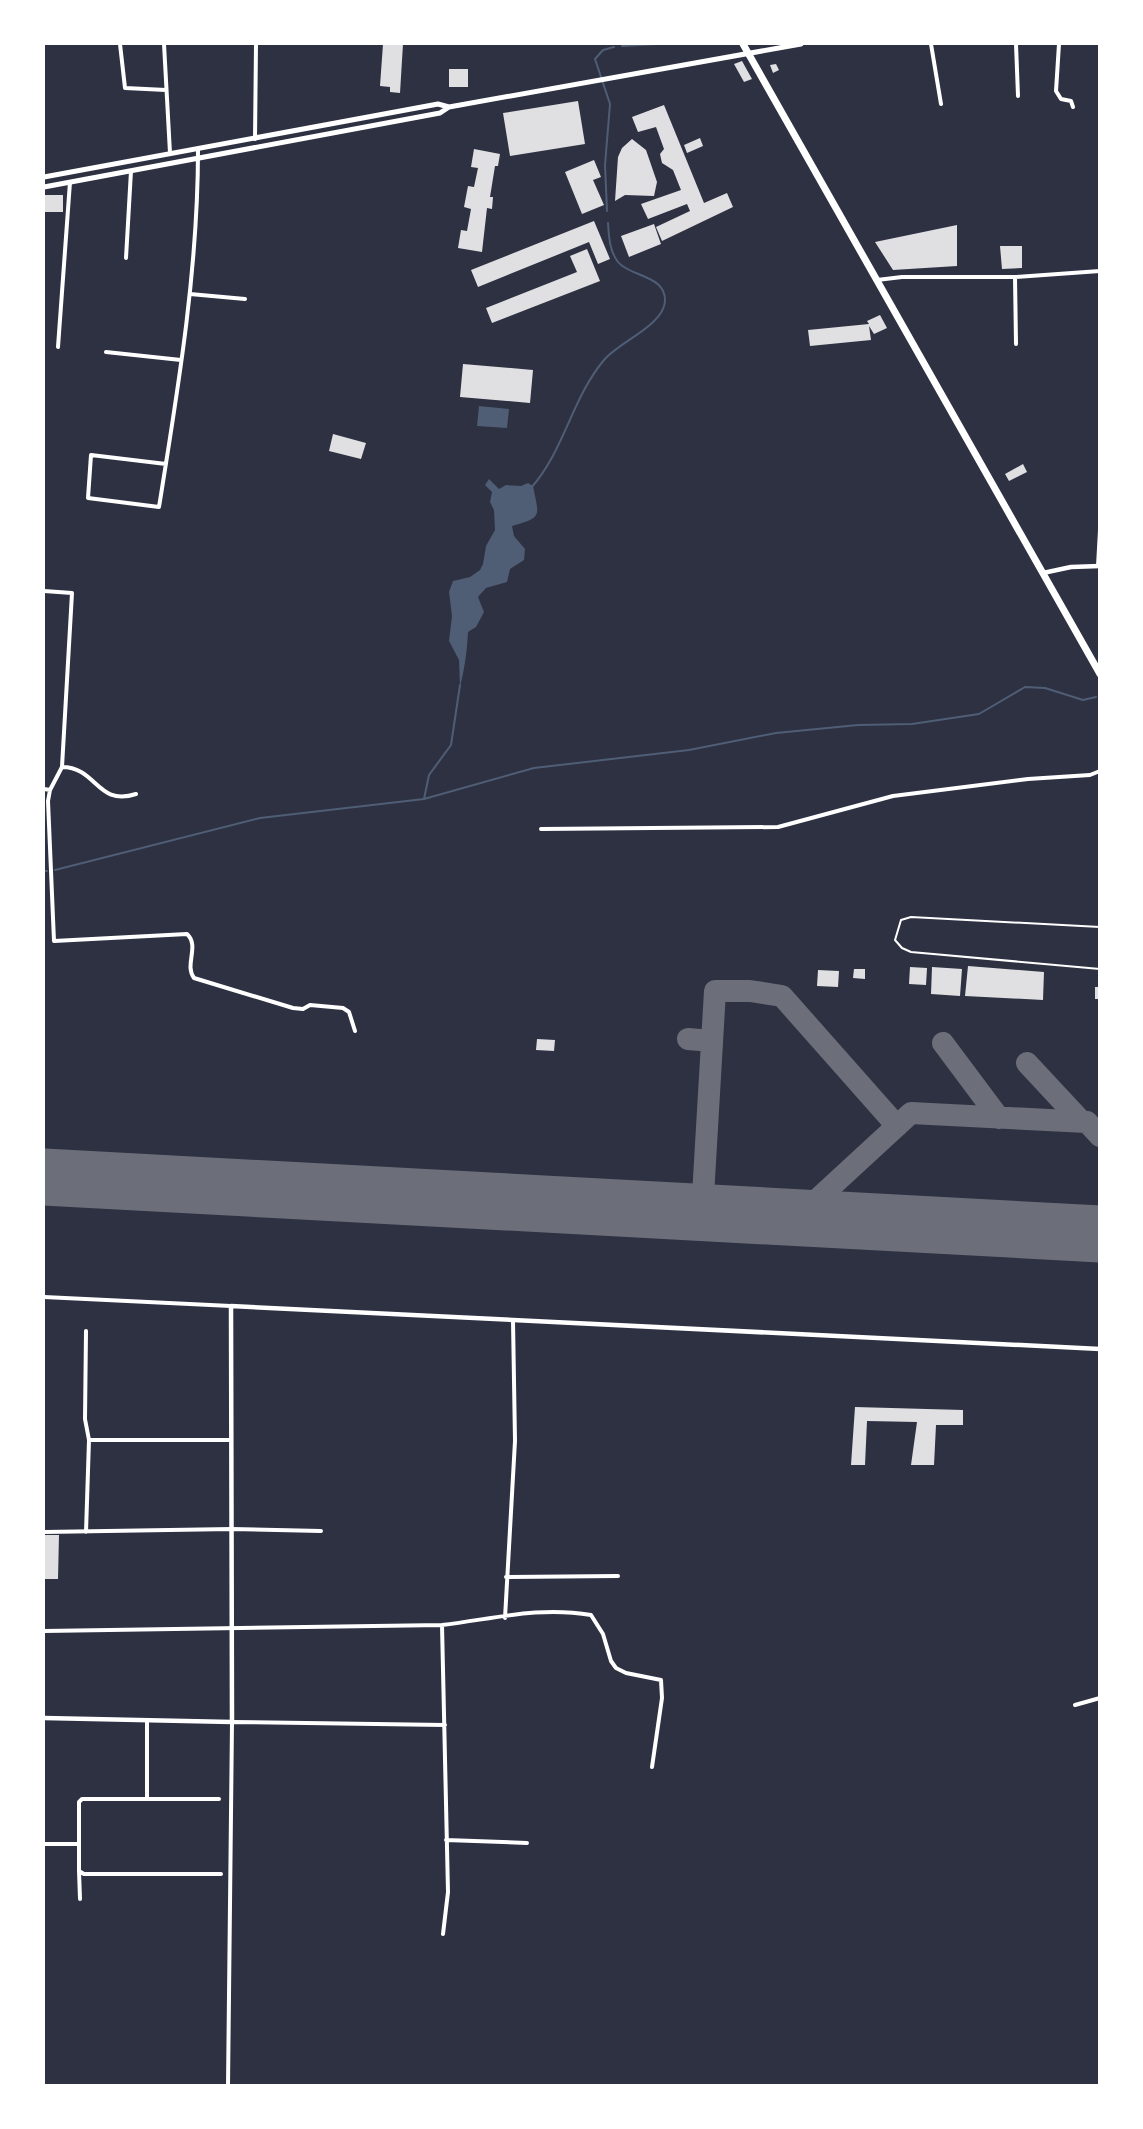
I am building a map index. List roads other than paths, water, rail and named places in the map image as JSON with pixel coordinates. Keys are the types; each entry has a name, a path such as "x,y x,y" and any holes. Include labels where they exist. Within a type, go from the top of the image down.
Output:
{"highway":[{"path":"743,44 1100,674"}],"main road":[{"path":"44,187 440,113 449,107 801,44"},
{"path":"44,177 255,140 438,104 449,107"},
{"path":"95,168 96,177"}],"street":[{"path":"120,44 125,88 165,90"},
{"path":"164,44 170,155"},
{"path":"255,140 256,44"},
{"path":"931,44 941,104"},
{"path":"1016,44 1018,96"},
{"path":"1059,44 1056,91 1061,99 1071,101 1073,108"},
{"path":"166,464 91,455 87,498 159,507 166,464 190,294 198,150"},
{"path":"126,258 131,171"},
{"path":"58,347 70,182"},
{"path":"876,280 902,277 1015,277 1100,271"},
{"path":"1015,277 1016,344"},
{"path":"190,294 245,299"},
{"path":"106,352 181,360"},
{"path":"1041,573 1071,567 1099,566 1100,530"},
{"path":"44,591 72,593 62,767 50,790 54,941 187,934 193,944 190,969 194,978 293,1008 303,1009 310,1005 343,1008 349,1012 355,1030"},
{"path":"62,767 80,768 97,785 113,796 126,798 136,794"},
{"path":"541,829 778,827 893,796 1028,779 1090,776 1100,771"},
{"path":"44,789 50,790"},
{"path":"44,1297 1100,1349"},
{"path":"228,2085 232,1722 231,1306"},
{"path":"505,1618 515,1441 513,1321"},
{"path":"86,1331 85,1419 89,1440 86,1532"},
{"path":"89,1440 232,1440"},
{"path":"44,1532 321,1531"},
{"path":"506,1577 618,1576"},
{"path":"44,1630 442,1626 505,1618 533,1611 565,1611 591,1615 603,1634 611,1661 616,1668 626,1673 661,1680 662,1698 652,1767"},
{"path":"442,1626 448,1892 443,1934"},
{"path":"1075,1705 1100,1698"},
{"path":"44,1718 445,1725"},
{"path":"147,1720 147,1799"},
{"path":"80,1899 79,1802 82,1799 219,1799"},
{"path":"446,1840 527,1843"},
{"path":"44,1844 79,1844"},
{"path":"79,1870 84,1874 221,1874"}],"lane":[{"path":"1100,927 911,917 901,920 895,940 902,948 911,952 1100,969"}],"water":[{"path":"479,406 509,409 507,428 477,426"},
{"path":"489,479 499,489 506,485 521,486 528,483 533,486 537,510 534,518 512,526 514,536 525,549 524,560 510,569 507,582 486,588 478,597 484,612 476,627 468,632 466,659 460,687 459,660 449,641 452,616 449,592 453,581 470,577 480,570 483,564 486,546 495,530 494,510 490,502 492,492 485,485"}],"waterway":[{"path":"622,46 657,44"},
{"path":"607,211 605,165 610,104 595,59 603,50 614,47"},
{"path":"531,488 552,458 584,391 604,360 649,325 663,310 664,292 660,286 618,262 610,243 608,223"},
{"path":"424,799 429,775 451,745 460,685"},
{"path":"55,870 260,818 424,799 534,768 689,750 776,733 858,725 912,724 979,714 1025,687 1045,688 1083,700 1096,697"}]}
